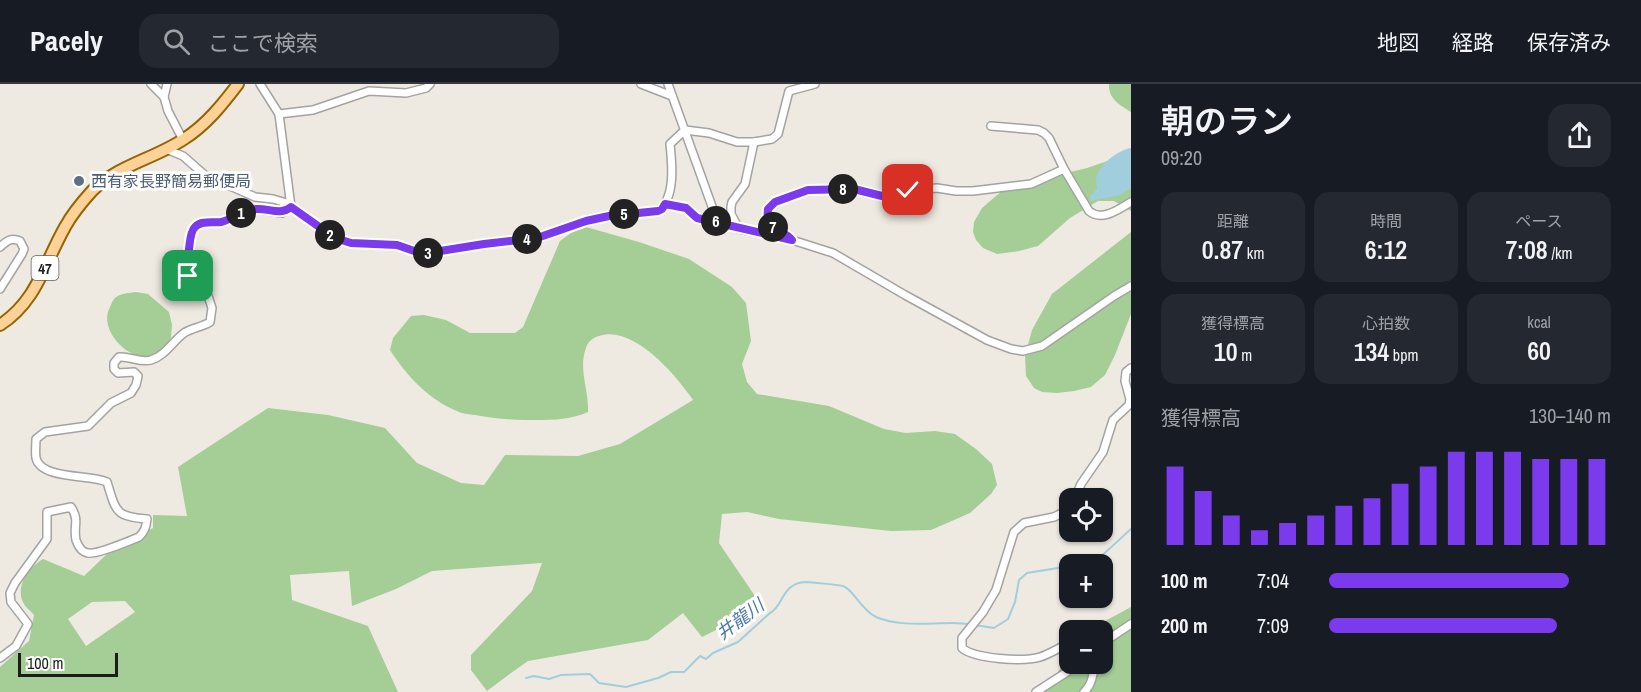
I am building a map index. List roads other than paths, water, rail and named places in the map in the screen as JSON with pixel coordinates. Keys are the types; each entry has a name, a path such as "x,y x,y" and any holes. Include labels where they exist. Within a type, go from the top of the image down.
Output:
{"main road":[{"name":"47","path":"0,326 31,296 64,228 94,189 109,177 183,140 204,124 238,84"}],"street":[{"path":"151,84 164,97"},
{"path":"167,84 164,97 168,111 183,140"},
{"path":"260,84 279,114 291,205"},
{"path":"279,114 313,110 369,91 406,93 426,88 430,84"},
{"path":"641,84 672,96"},
{"path":"668,84 714,212 722,222"},
{"path":"685,130 709,133 737,142 772,139 778,134 789,91 815,84"},
{"path":"991,126 1038,130 1044,133 1092,214 1097,216 1113,212 1131,202"},
{"path":"166,149 183,156 207,177 255,197 273,199 291,205 335,238 351,243 397,245 420,253 428,253 537,238 586,221 658,211 665,204 670,189 672,173 670,144 685,130"},
{"path":"739,229 731,207 745,184 754,142"},
{"path":"792,240 786,234 774,229 767,216 768,209 775,202 808,190 854,189 882,196 892,196 908,190 937,188 973,191 1031,184 1064,169"},
{"path":"665,204 686,208 697,218 792,240 833,253 987,340 1011,349 1023,351 1042,346 1131,286"},
{"path":"0,658 15,646 28,624 11,602 10,593 47,539 47,512 70,507 76,515 78,546 82,551 91,554 139,537 147,525 147,519 130,518 120,514 107,482 99,478 65,475 45,470 36,458 36,439 45,432 88,426 111,403 131,393 138,376 134,372 118,373 114,369 114,363 119,357 127,356 142,361 153,359 166,351 185,332 210,322 212,308 208,296 186,272 192,231 195,226 200,223 220,222 256,209 282,213 291,205"},
{"path":"0,247 12,239 20,241 24,249 0,289"},
{"path":"1079,488 1103,452 1113,420 1129,405 1130,399 1125,381 1126,372 1131,368"},
{"path":"1059,514 1024,522 1014,532 996,590 983,612 962,638 962,648 976,655 1019,659 1039,658 1059,648"},
{"path":"1113,636 1131,624"},
{"path":"1036,692 1064,674"},
{"path":"1084,692 1092,681 1094,674"}],"water":[{"path":"1131,148 1131,188 1120,195 1091,201 1090,196 1097,189 1096,179 1100,169 1115,155"}],"waterway":[{"name":"井龍川","path":"1104,554 1131,529"},
{"name":"井龍川","path":"526,678 534,676 549,679 561,675 590,674 599,683 626,687 671,672 684,672 700,656 706,659 713,653 738,642 775,610 787,590 798,583 806,582 844,586 868,612 885,620 914,624 953,623 994,628 1008,619 1015,602 1019,580 1027,573 1059,568"}],"place":[{"name":"西有家長野簡易郵便局","path":"79,181"}]}
